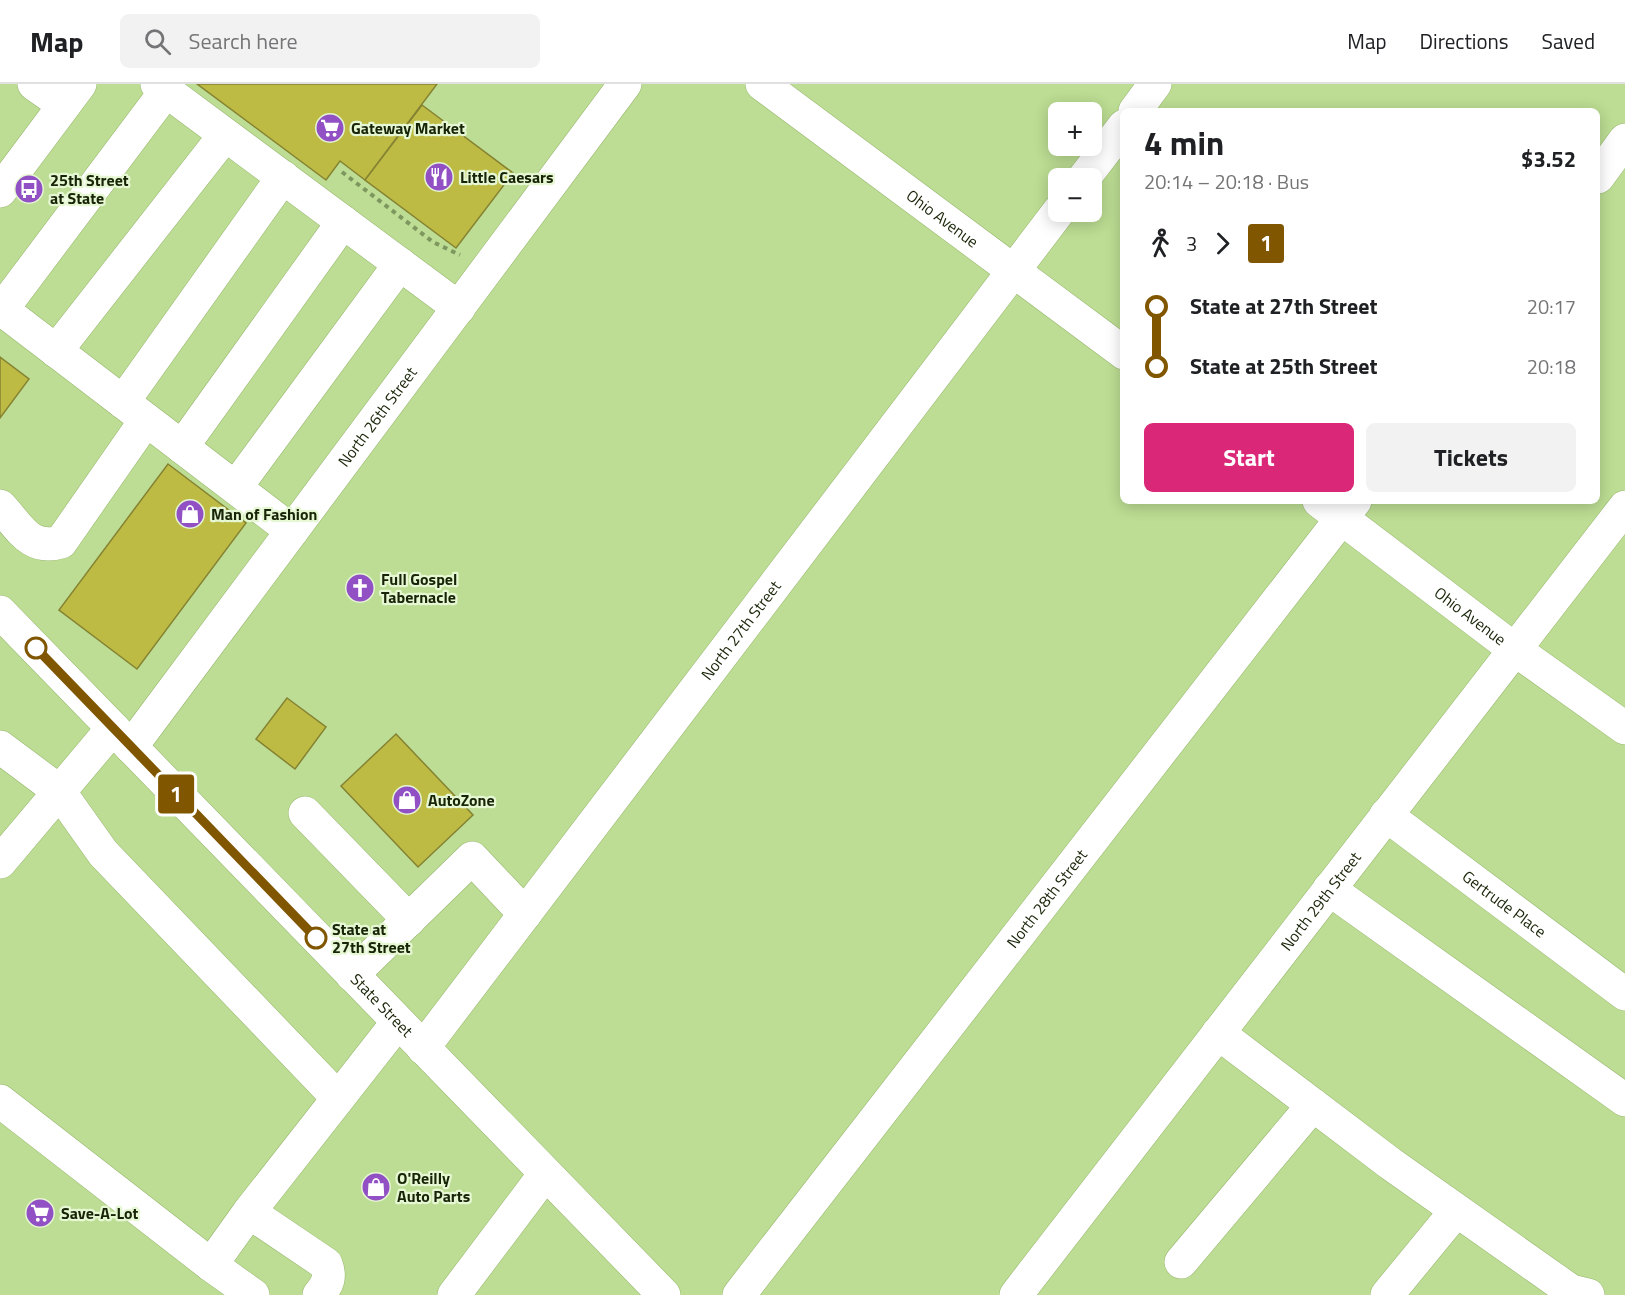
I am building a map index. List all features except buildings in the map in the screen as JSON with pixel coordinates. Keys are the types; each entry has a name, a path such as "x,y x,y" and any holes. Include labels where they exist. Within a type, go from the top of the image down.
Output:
{"street":[{"path":"0,191 72,94 34,84"},
{"name":"North 26th Street","path":"0,862 59,791 122,738 292,531 625,84"},
{"name":"Ohio Avenue","path":"762,84 1120,349"},
{"path":"1137,108 1155,84"},
{"path":"292,531 1,310 161,88 459,308"},
{"path":"1092,168 1120,131"},
{"path":"56,351 225,135"},
{"path":"1600,174 1625,140"},
{"path":"0,506 33,543 47,546 61,542 135,411 283,177"},
{"path":"182,447 344,222"},
{"name":"North 27th Street","path":"423,1048 1051,222"},
{"path":"236,487 400,264"},
{"name":"Ohio Avenue","path":"1339,507 1514,649 1625,728"},
{"name":"North 28th Street","path":"739,1295 1339,507"},
{"name":"North 29th Street","path":"1016,1295 1625,507"},
{"name":"State Street","path":"0,612 664,1295"},
{"path":"0,747 59,791 103,854 338,1098"},
{"path":"305,813 409,920"},
{"name":"Gertrude Place","path":"1386,815 1625,994"},
{"path":"352,975 472,858 525,914"},
{"path":"1329,889 1625,1100"},
{"path":"211,1265 249,1212 398,1022"},
{"path":"1218,1033 1456,1210 1571,1291 1588,1295"},
{"path":"0,1101 253,1295"},
{"path":"1181,1263 1313,1105"},
{"path":"454,1295 545,1174"},
{"path":"1387,1295 1456,1210"},
{"path":"249,1212 326,1264 330,1274 327,1284 319,1295"}],"path":[{"path":"342,172 433,242 467,256"}],"bus line":[{"name":"1","path":"36,648 316,938"}],"place":[{"name":"Gateway Market","path":"330,128"},
{"name":"Little Caesars","path":"439,177"},
{"name":"25th Street at State","path":"29,189"},
{"name":"Man of Fashion","path":"190,514"},
{"name":"Full Gospel Tabernacle","path":"360,588"},
{"name":"AutoZone","path":"407,800"},
{"name":"State at 27th Street","path":"316,938"},
{"name":"O'Reilly Auto Parts","path":"376,1187"},
{"name":"Save-A-Lot","path":"40,1213"}]}
